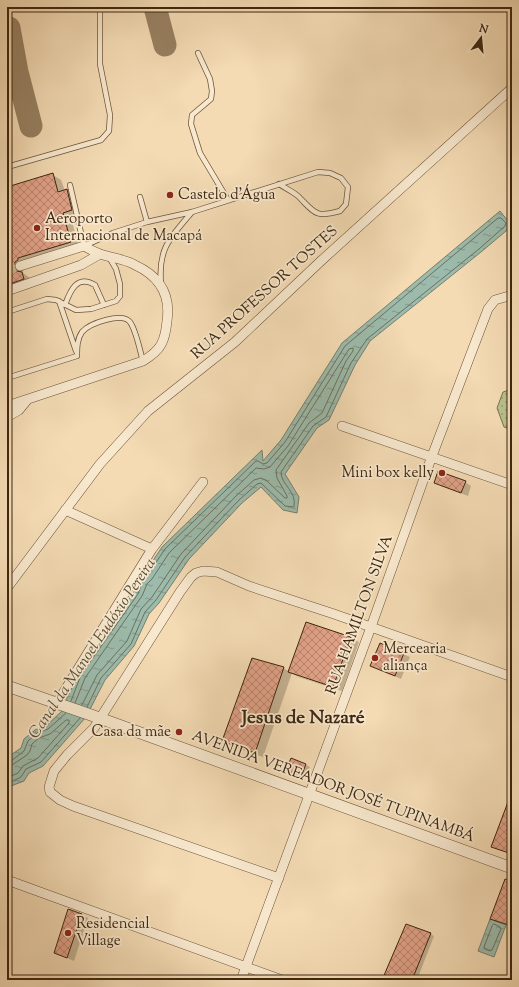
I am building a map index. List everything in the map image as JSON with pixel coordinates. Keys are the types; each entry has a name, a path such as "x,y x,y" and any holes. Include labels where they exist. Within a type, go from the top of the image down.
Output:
{"street":[{"name":"RUA PROFESSOR TOSTES","path":"7,588 100,464 148,411 235,342 322,260 512,88"},
{"path":"7,406 143,361 155,354 160,348 166,327 168,306 162,285 147,271 134,264 104,255 84,246 20,266"},
{"path":"7,292 104,255"},
{"name":"RUA HAMILTON SILVA","path":"241,980 371,627 432,456 488,309 495,300 512,295"},
{"path":"7,417 19,410 28,399"},
{"path":"342,426 512,485"},
{"path":"59,703 152,549 203,482"},
{"path":"65,510 152,549"},
{"path":"279,878 83,809 60,800 50,792 49,787 54,771 60,762 94,728 95,717 191,577 204,571 210,570 217,572 249,586 512,677"},
{"name":"AVENIDA VEREADOR JOSÉ TUPINAMBÁ","path":"7,686 59,703 512,868"},
{"path":"7,880 282,980"}],"lane":[{"path":"7,168 101,140 110,130 110,115 100,64 100,7"},
{"path":"198,53 210,79 212,91 211,99 192,115 191,124 200,153 228,200"},
{"path":"70,185 84,246 113,233 147,222 192,212 228,200 279,184 318,172 330,173 341,178 348,187 346,204 340,211 327,215 315,213 307,207 297,195 279,184"},
{"path":"140,197 147,222"},
{"path":"162,285 160,262 166,245 171,236 192,212"},
{"path":"7,312 47,299 59,301 76,310 90,309 116,301 120,296 120,284 116,269 104,255"},
{"path":"64,305 74,285 87,282 95,285 104,305"},
{"path":"59,301 77,356"},
{"path":"77,356 78,344 83,331 98,323 121,317 130,322 133,328 143,361"},
{"path":"7,378 77,356"}],"green space":[{"path":"512,389 512,430 504,427 497,408 503,392"}],"water":[{"path":"500,211 512,226 370,341 355,365 329,420 317,428 285,474 299,497 297,513 283,510 261,487 242,503 189,559 159,603 149,614 134,646 105,680 86,717 43,766 29,773 24,781 7,789 8,757 21,748 24,739 35,730 46,726 62,711 77,673 134,592 139,578 144,574 162,547 262,450 263,461 281,440 342,343"},
{"path":"490,919 506,925 494,957 478,951"}],"building":[{"name":"Aeroporto Internacional de Macapá","path":"53,173 58,192 67,189 72,210 63,213 71,242 18,258 14,267 16,271 22,272 24,279 7,285 7,187"},
{"path":"438,471 466,481 461,493 434,483"},
{"path":"306,622 351,637 333,687 288,672"},
{"path":"380,643 404,653 395,676 370,666"},
{"path":"252,658 284,667 255,753 222,741"},
{"path":"291,758 306,764 301,777 286,771"},
{"path":"512,794 512,854 491,847"},
{"path":"505,879 512,881 512,926 490,919"},
{"name":"Residencial Village","path":"68,909 82,914 67,958 54,953"},
{"path":"406,924 431,933 412,980 382,980"}],"taxiway":[{"path":"155,7 165,45"},
{"path":"9,28 17,72 31,126"}],"tunnel":[{"path":"7,270 20,266"}],"place":[{"name":"Castelo d'Água","path":"170,195"},
{"name":"Aeroporto Internacional de Macapá","path":"37,228"},
{"name":"Mini box kelly","path":"442,473"},
{"name":"Mercearia aliança","path":"375,658"},
{"name":"Casa da mãe","path":"179,732"},
{"name":"Residencial Village","path":"68,933"}],"district":[{"name":"Jesus de Nazaré","path":"303,718"}],"water label":[{"name":"Canal da Manoel Eudóxio Pereira","path":"93,649"}]}
